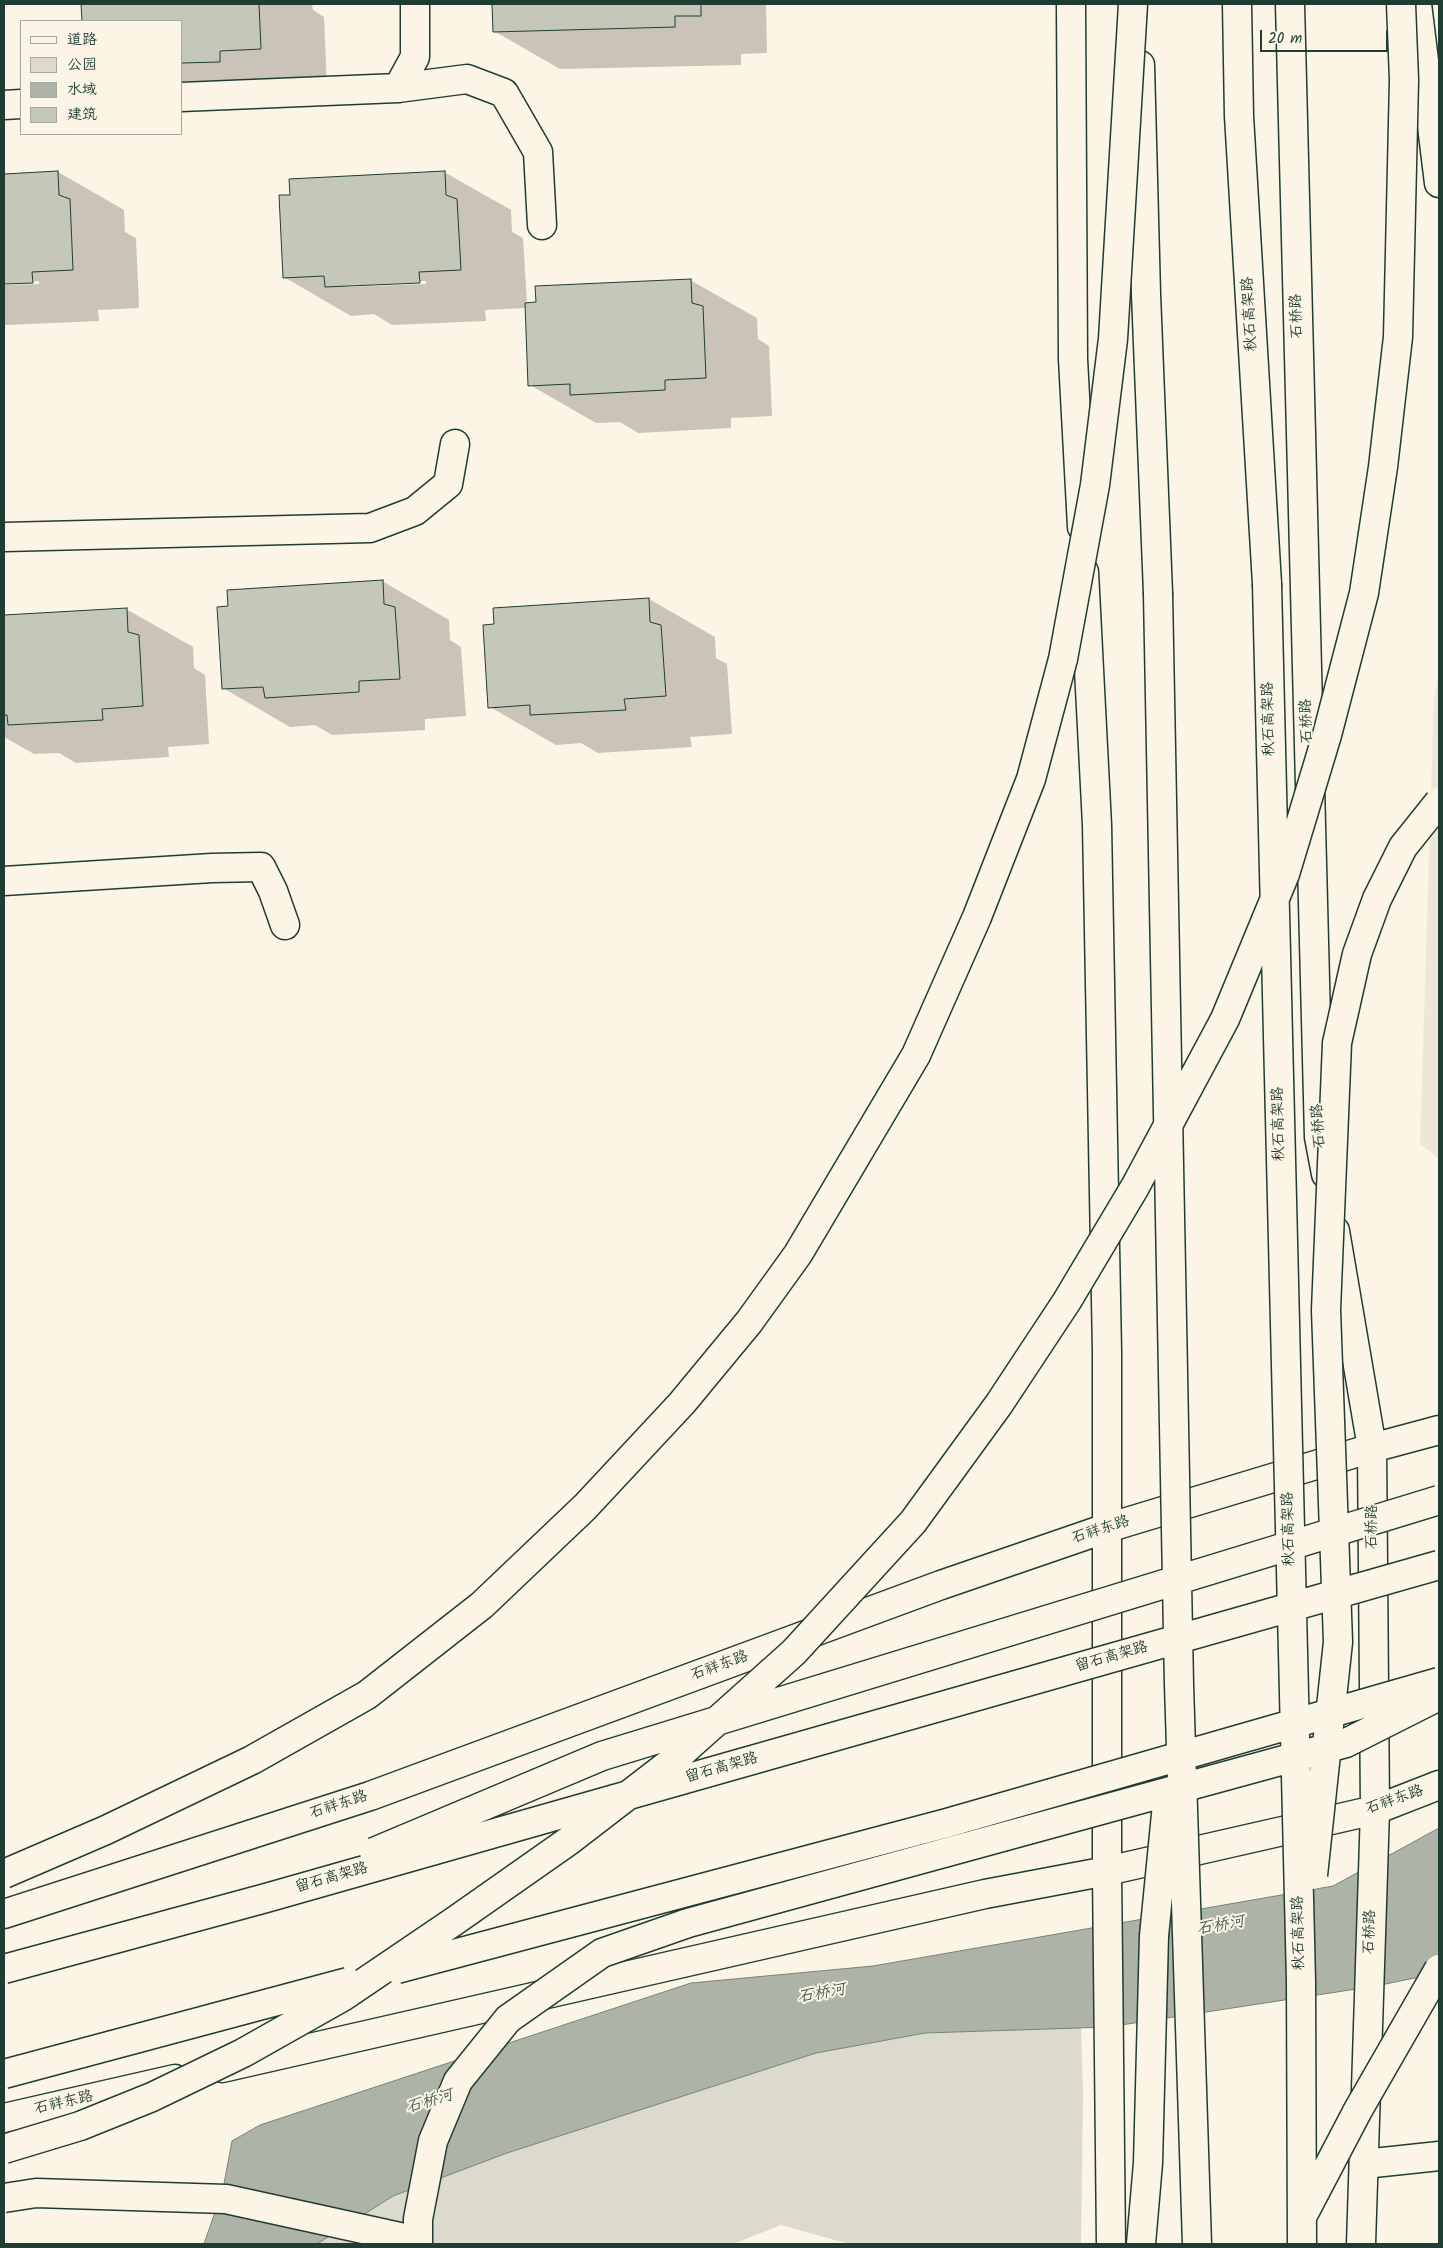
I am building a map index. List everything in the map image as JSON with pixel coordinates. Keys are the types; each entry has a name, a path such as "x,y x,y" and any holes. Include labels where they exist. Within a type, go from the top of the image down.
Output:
{"main road":[{"path":"398,88 415,57 415,4"},
{"path":"1071,4 1073,360 1097,835 1107,1352 1107,1871 1111,2244"},
{"path":"4,1874 106,1830 252,1760 375,1689 482,1605 585,1507 682,1403 749,1322 798,1254 916,1055 977,917 1031,779 1063,659 1095,485 1113,339 1134,4"},
{"path":"1138,4 1146,294 1158,603 1179,1686 1197,2244"},
{"name":"秋石高架路","path":"1237,4 1239,126 1266,584 1301,1981 1302,2244"},
{"name":"石桥路","path":"1290,4 1319,1137 1372,1448 1374,1820 1361,2244"},
{"path":"4,2149 80,2126 152,2097 243,2054 336,2001 554,1852 670,1764 794,1652 913,1522 999,1404 1067,1301 1135,1187 1225,1019 1285,874 1327,735 1364,593 1383,467 1398,338 1404,80 1401,4"},
{"path":"1417,4 1439,183"},
{"path":"182,97 398,88 467,79 504,93 538,152 542,226"},
{"path":"4,105 20,104"},
{"path":"4,537 370,528 415,510 448,484 455,444"},
{"path":"1301,1981 1338,1642 1326,1310 1337,1043 1357,954 1377,899 1403,847 1439,802"},
{"path":"4,881 212,868 262,867 286,925"},
{"name":"石祥东路","path":"4,1914 370,1796 931,1589 1107,1528 1372,1448 1439,1430"},
{"path":"266,1898 602,1756 1439,1500"},
{"name":"留石高架路","path":"4,1969 266,1898 1439,1565"},
{"path":"4,2074 947,1823 1439,1682"},
{"path":"1141,2244 1148,2163 1154,1936 1179,1686"},
{"path":"4,2198 36,2193 226,2199 404,2238 418,2244 418,2219 433,2141 458,2081 508,2019 602,1953 696,1920 1346,1743 1439,1696"},
{"name":"石祥东路","path":"4,2118 985,1894 1374,1820 1439,1785"},
{"path":"1289,2244 1358,2110 1439,1970"},
{"path":"1364,2164 1439,2156"}],"shaded area":[{"path":"1439,673 1439,1159 1420,1144 1434,697"}],"green space":[{"path":"1081,2027 1083,2094 1081,2244 849,2244 781,2225 733,2244 317,2244 393,2196 507,2153 816,2053 925,2033"}],"water":[{"name":"石桥河","path":"1439,1828 1439,1973 1376,1986 1108,2027 925,2033 816,2053 507,2153 393,2196 317,2244 204,2244 223,2189 232,2141 260,2125 691,1983 873,1966 1333,1886"}],"building":[{"path":"81,4 259,4 261,49 220,51 220,62 182,63 182,20 82,20"},
{"path":"492,4 701,4 701,16 675,16 675,27 493,32"},
{"path":"58,171 59,195 70,199 73,270 32,272 33,283 4,284 4,174"},
{"path":"445,171 446,195 457,199 461,270 419,272 420,283 325,287 324,276 283,278 279,195 290,195 289,179"},
{"path":"691,279 692,303 703,306 706,378 665,380 665,390 570,395 570,384 528,386 525,303 536,302 535,286"},
{"path":"383,580 384,604 395,607 400,679 359,681 359,692 265,698 263,687 222,689 217,607 228,606 227,590"},
{"path":"649,598 650,622 661,625 666,696 624,699 626,710 530,715 530,705 488,708 483,625 494,624 493,608"},
{"path":"127,608 128,632 139,635 143,706 102,709 103,720 8,725 7,715 4,715 4,615"}]}
